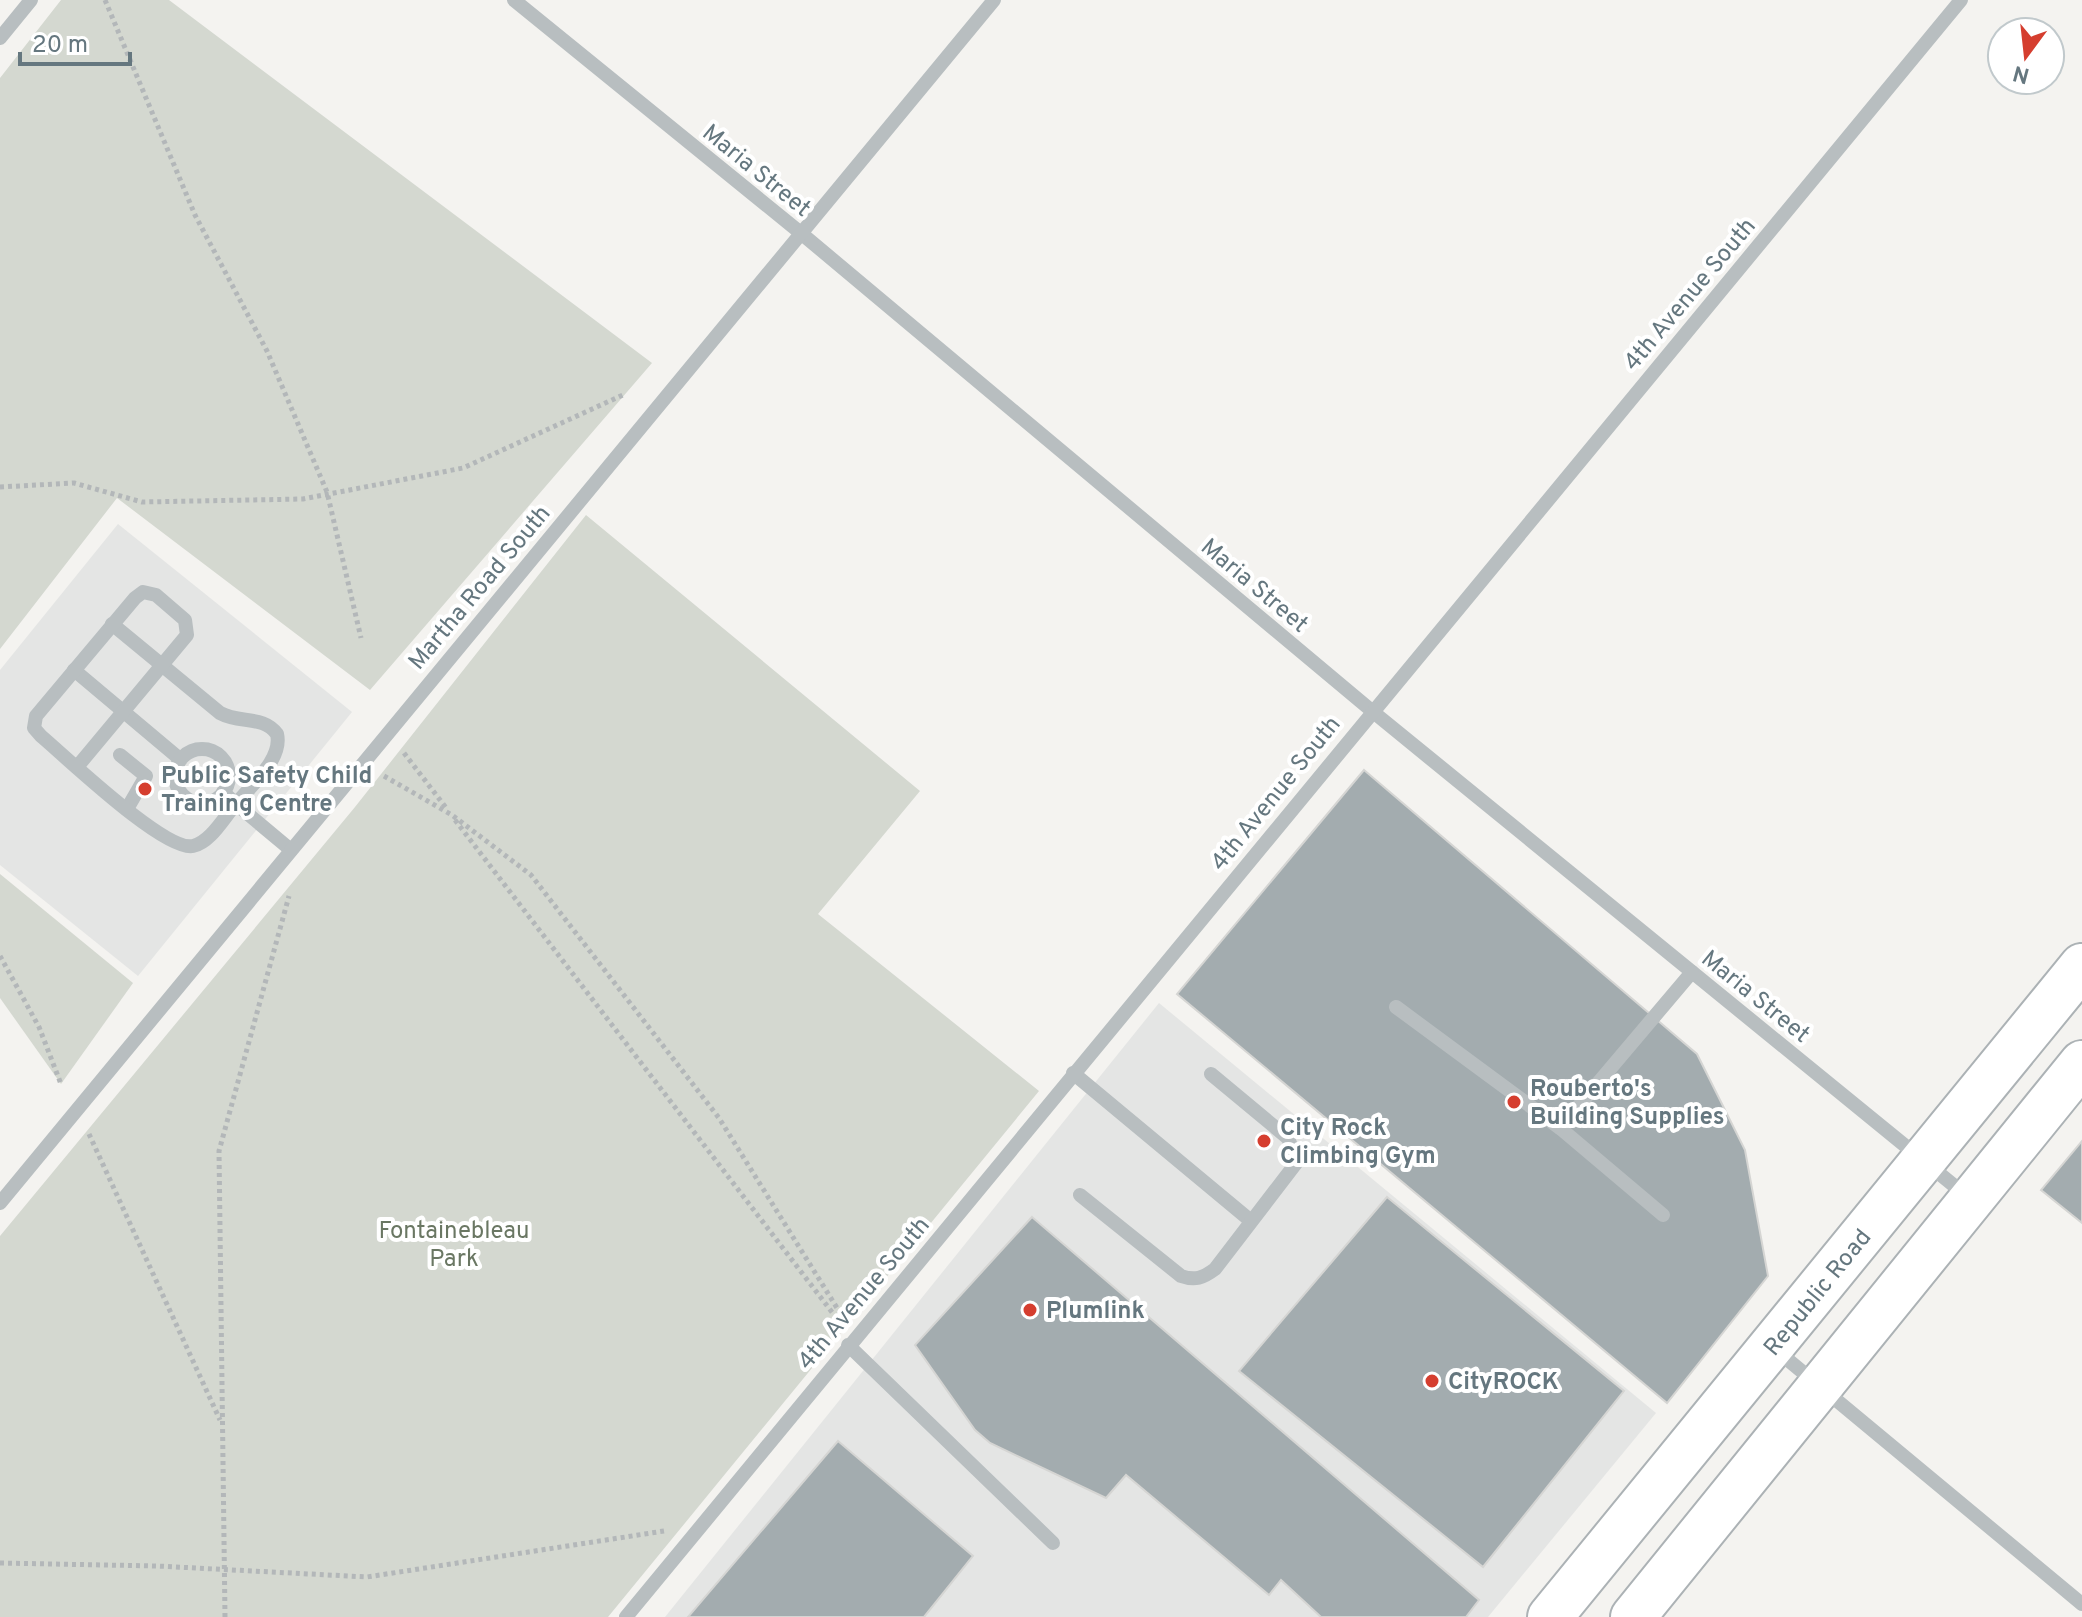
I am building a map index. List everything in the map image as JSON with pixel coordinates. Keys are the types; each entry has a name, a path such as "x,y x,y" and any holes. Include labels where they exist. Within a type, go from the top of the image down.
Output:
{"main road":[{"name":"Republic Road","path":"1550,1617 2082,966"},
{"path":"1633,1617 2082,1063"}],"street":[{"path":"0,38 31,0"},
{"name":"Maria Street","path":"514,0 802,234 1372,711 1971,1200"},
{"name":"Martha Road South","path":"0,1203 994,0"},
{"name":"4th Avenue South","path":"626,1617 1961,0"},
{"path":"77,767 163,667 187,635 187,624 156,595 140,593 112,624 74,670 33,724 41,736 77,767 127,809 173,844 188,847 202,842 236,804 278,748 277,734 262,721 237,721 220,713 163,667 112,624"},
{"path":"74,670 180,759"},
{"path":"195,749 219,754 229,777 223,792 205,802 185,797 175,778 180,759 195,749"},
{"path":"120,755 146,776 127,809"},
{"path":"223,792 291,850"},
{"path":"1560,1128 1692,972"},
{"path":"1396,1007 1560,1128 1663,1215"},
{"path":"1073,1073 1251,1221"},
{"path":"1080,1195 1172,1269 1191,1279 1204,1277 1215,1269 1294,1168 1296,1152 1288,1138 1211,1074"},
{"path":"852,1341 1053,1543"},
{"path":"1772,1348 2082,1604"}],"path":[{"path":"105,0 195,215 267,351 327,492 361,638"},
{"path":"0,487 74,483 142,502 303,499 463,468 625,394"},
{"path":"387,731 852,1341"},
{"path":"362,764 452,815 531,875 576,929 719,1118 852,1341"},
{"path":"225,1617 219,1151 291,891"},
{"path":"0,956 39,1027 61,1084"},
{"path":"78,1109 222,1424"},
{"path":"0,1563 224,1569 367,1577 701,1526"}],"shaded area":[{"name":"Public Safety Child Training Centre","path":"118,524 352,712 138,976 0,865 0,670"},
{"path":"1159,1003 1656,1413 1488,1617 665,1617"}],"green space":[{"path":"61,0 169,0 652,363 370,690 117,498 0,649 0,78"},
{"name":"Fontainebleau Park","path":"586,515 920,791 818,914 1039,1091 608,1617 0,1617 0,1236 355,807"},
{"path":"0,874 133,983 61,1084 0,998"}],"building":[{"name":"Rouberto's Building Supplies","path":"1364,770 1697,1054 1745,1150 1768,1276 1667,1403 1177,994"},
{"path":"2082,1141 2082,1223 2041,1190"},
{"name":"CityROCK","path":"1387,1197 1624,1391 1483,1567 1239,1371"},
{"path":"1032,1217 1479,1600 1466,1617 1321,1617 1281,1580 1269,1595 1126,1475 1106,1498 990,1443 975,1430 915,1345"},
{"path":"838,1441 973,1556 924,1617 688,1617"}],"place":[{"name":"Public Safety Child Training Centre","path":"145,789"},
{"name":"Rouberto's Building Supplies","path":"1514,1102"},
{"name":"City Rock Climbing Gym","path":"1264,1141"},
{"name":"Plumlink","path":"1030,1310"},
{"name":"CityROCK","path":"1432,1381"}]}
